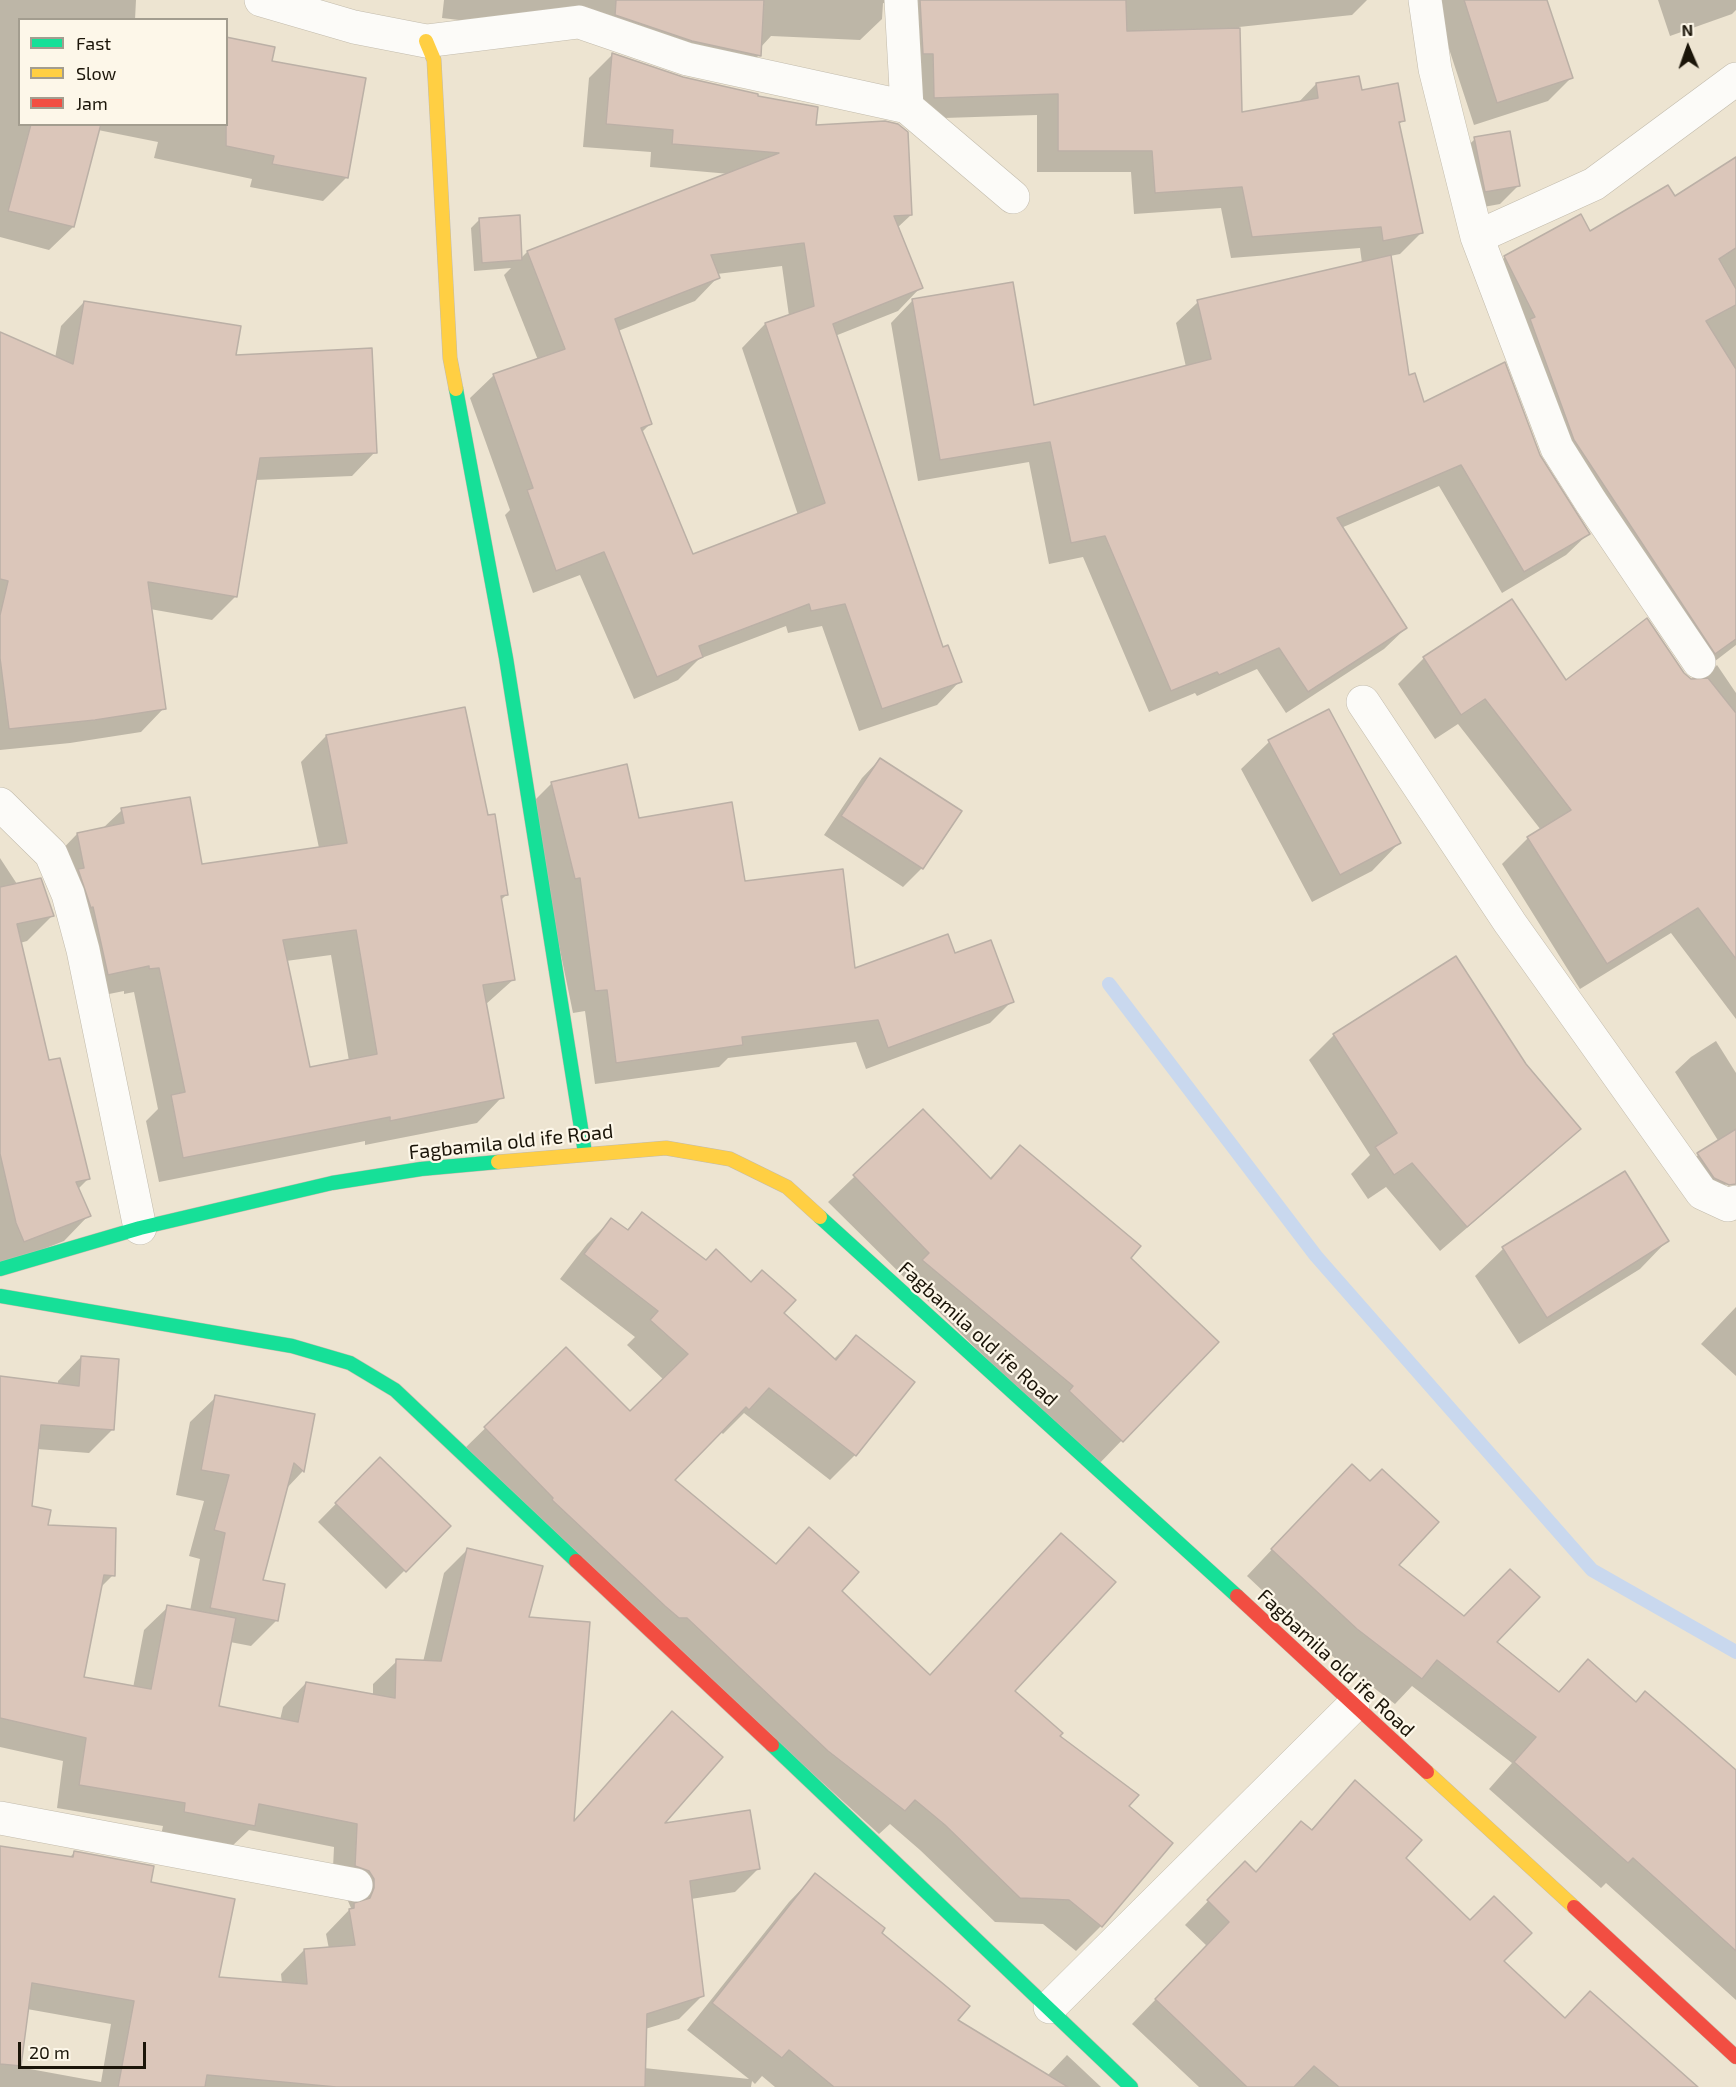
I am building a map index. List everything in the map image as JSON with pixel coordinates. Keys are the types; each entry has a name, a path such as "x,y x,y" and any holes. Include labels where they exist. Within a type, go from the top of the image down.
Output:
{"street":[{"path":"261,0 354,27 426,41 579,22 687,59 907,107 1013,198"},
{"path":"901,0 907,107"},
{"path":"1425,0 1435,69 1477,237 1557,448 1590,502 1699,662"},
{"path":"426,41 434,60 450,358 506,658 585,1153"},
{"path":"1477,237 1594,184 1736,79"},
{"path":"1363,702 1510,923 1702,1193 1728,1205 1736,1202"},
{"path":"0,804 51,854 68,894 83,950 140,1228"},
{"name":"Fagbamila old ife Road","path":"0,1269 140,1228 332,1183 422,1169 585,1153 666,1148 730,1159 787,1187 1165,1530 1353,1706 1736,2057"},
{"path":"0,1296 292,1346 350,1363 395,1390 1050,2007 1131,2087"},
{"path":"1050,2007 1353,1706"},
{"path":"0,1818 356,1885"}],"building":[{"path":"616,0 764,0 761,56 692,41 615,15"},
{"path":"920,0 1126,0 1127,31 1240,28 1242,112 1318,98 1316,83 1359,76 1362,90 1398,83 1405,121 1399,122 1423,233 1383,241 1381,227 1252,237 1242,187 1155,193 1152,151 1058,151 1058,94 934,98 933,54 923,54"},
{"path":"1464,0 1547,0 1573,78 1497,103"},
{"path":"228,37 275,47 272,61 366,78 348,178 272,164 274,156 226,146"},
{"path":"612,53 683,77 758,94 758,96 818,107 816,125 885,121 898,124 908,132 912,215 894,216 923,288 833,324 943,647 948,645 962,682 882,709 845,604 811,611 809,604 699,646 703,657 657,677 604,552 556,571 527,490 533,488 493,374 565,349 527,251 779,153 672,144 673,130 606,124","holes":["804,243 814,306 765,323 825,503 693,554 641,428 652,424 615,319 720,278 711,255"]},
{"path":"30,126 100,126 74,227 8,211"},
{"path":"1510,131 1520,186 1485,192 1474,137"},
{"path":"1736,157 1736,248 1719,259 1736,289 1736,305 1706,321 1736,369 1736,639 1715,654 1574,440 1530,319 1535,317 1504,256 1581,214 1590,231 1668,185 1675,196"},
{"path":"520,215 522,260 482,263 479,218"},
{"path":"1391,255 1409,375 1415,373 1424,402 1505,362 1540,455 1590,534 1524,572 1461,465 1337,518 1407,628 1308,692 1279,648 1219,675 1217,672 1171,691 1105,536 1071,543 1050,442 940,460 912,299 1013,282 1034,405 1211,359 1197,300"},
{"path":"84,301 241,326 236,355 372,348 377,453 260,458 237,597 148,582 166,709 95,720 9,729 0,658 0,615 8,581 0,579 0,332 73,364"},
{"path":"1512,599 1566,680 1647,618 1684,673 1691,679 1708,678 1736,713 1736,959 1698,908 1607,964 1527,837 1571,810 1485,699 1461,715 1423,657"},
{"path":"465,707 488,815 495,814 508,895 501,896 515,980 483,985 504,1098 390,1121 390,1117 183,1158 171,1095 185,1092 159,968 149,969 149,966 108,975 93,907 91,908 78,869 84,868 77,833 124,823 121,808 190,797 202,864 347,843 326,735","holes":["356,930 377,1054 310,1067 283,940"]},
{"path":"1329,709 1401,843 1340,875 1268,740"},
{"path":"880,758 962,811 923,869 841,816"},
{"path":"627,764 639,818 732,802 745,881 843,869 855,968 948,934 955,953 991,940 1014,1002 888,1048 878,1020 742,1037 743,1045 616,1063 607,990 595,991 580,878 575,879 551,782"},
{"path":"41,878 54,916 17,924 49,1060 60,1058 90,1179 76,1182 91,1216 24,1242 16,1223 0,1154 0,887"},
{"path":"1456,956 1526,1064 1581,1129 1467,1227 1412,1163 1394,1175 1375,1147 1397,1133 1333,1034"},
{"path":"923,1109 991,1179 1020,1145 1141,1246 1131,1258 1219,1342 1123,1442 1069,1391 1073,1386 922,1260 929,1253 853,1175"},
{"path":"1736,1129 1736,1184 1729,1185 1714,1178 1697,1153"},
{"path":"1625,1171 1669,1241 1547,1318 1502,1247"},
{"path":"642,1212 706,1260 716,1249 751,1282 762,1270 796,1300 784,1313 836,1360 856,1335 915,1382 856,1456 769,1388 749,1410 746,1407 675,1480 776,1564 809,1527 859,1572 842,1591 930,1675 1061,1533 1116,1582 1015,1691 1063,1733 1060,1736 1139,1795 1129,1806 1173,1843 1102,1927 1069,1900 1020,1898 945,1825 915,1800 905,1811 828,1751 687,1618 679,1618 665,1606 552,1500 553,1498 484,1427 566,1347 630,1411 688,1354 650,1320 658,1311 584,1254 611,1218 628,1230"},
{"path":"81,1356 119,1359 114,1430 41,1425 32,1506 51,1510 48,1525 116,1528 115,1576 104,1575 84,1677 151,1689 167,1605 236,1618 219,1706 298,1722 306,1682 395,1698 396,1659 441,1661 467,1548 543,1566 529,1617 590,1622 574,1821 672,1711 723,1757 665,1823 750,1810 760,1869 690,1881 704,1996 647,2014 645,2087 336,2087 207,2075 205,2087 118,2087 134,2001 32,1983 21,2066 0,2064 0,1846 73,1857 74,1851 154,1866 151,1882 235,1899 219,1977 307,1984 304,1949 355,1945 349,1909 354,1908 354,1903 370,1898 374,1888 374,1879 369,1871 355,1866 357,1824 259,1804 255,1826 184,1812 185,1803 79,1785 86,1738 0,1718 0,1376 79,1386"},
{"path":"215,1395 315,1414 304,1472 294,1463 263,1580 285,1584 278,1621 210,1608 225,1533 214,1530 229,1475 201,1470"},
{"path":"380,1457 451,1526 406,1572 335,1503"},
{"path":"1352,1464 1370,1481 1382,1469 1439,1522 1399,1565 1464,1616 1510,1569 1540,1597 1497,1642 1559,1692 1588,1659 1636,1702 1645,1691 1736,1770 1736,1951 1633,1858 1628,1863 1514,1762 1536,1737 1437,1660 1422,1679 1357,1629 1271,1549"},
{"path":"1355,1780 1422,1840 1406,1858 1470,1920 1494,1896 1532,1933 1504,1961 1565,2018 1590,1991 1698,2087 1339,2087 1314,2066 1294,2087 1247,2087 1155,1999 1229,1922 1207,1900 1245,1861 1256,1872 1301,1821 1312,1830"},
{"path":"815,1873 885,1928 882,1933 970,2006 958,2020 1068,2087 834,2087 789,2050 782,2058 712,2003"}],"waterway":[{"path":"1109,984 1316,1256 1592,1570 1736,1652"}],"traffic: fast":[{"path":"456,389 506,658 585,1153"},
{"path":"0,1269 140,1228 332,1183 421,1169 498,1162"},
{"path":"820,1217 1237,1596"},
{"path":"0,1296 292,1346 350,1363 395,1390 576,1561"},
{"path":"772,1745 1131,2087"}],"traffic: slow":[{"path":"426,41 434,60 450,358 456,389"},
{"path":"498,1162 666,1148 730,1159 787,1187 820,1217"},
{"path":"1427,1772 1574,1907"}],"traffic: jam":[{"path":"576,1561 772,1745"},
{"path":"1237,1596 1427,1772"},
{"path":"1574,1907 1736,2057"}]}
